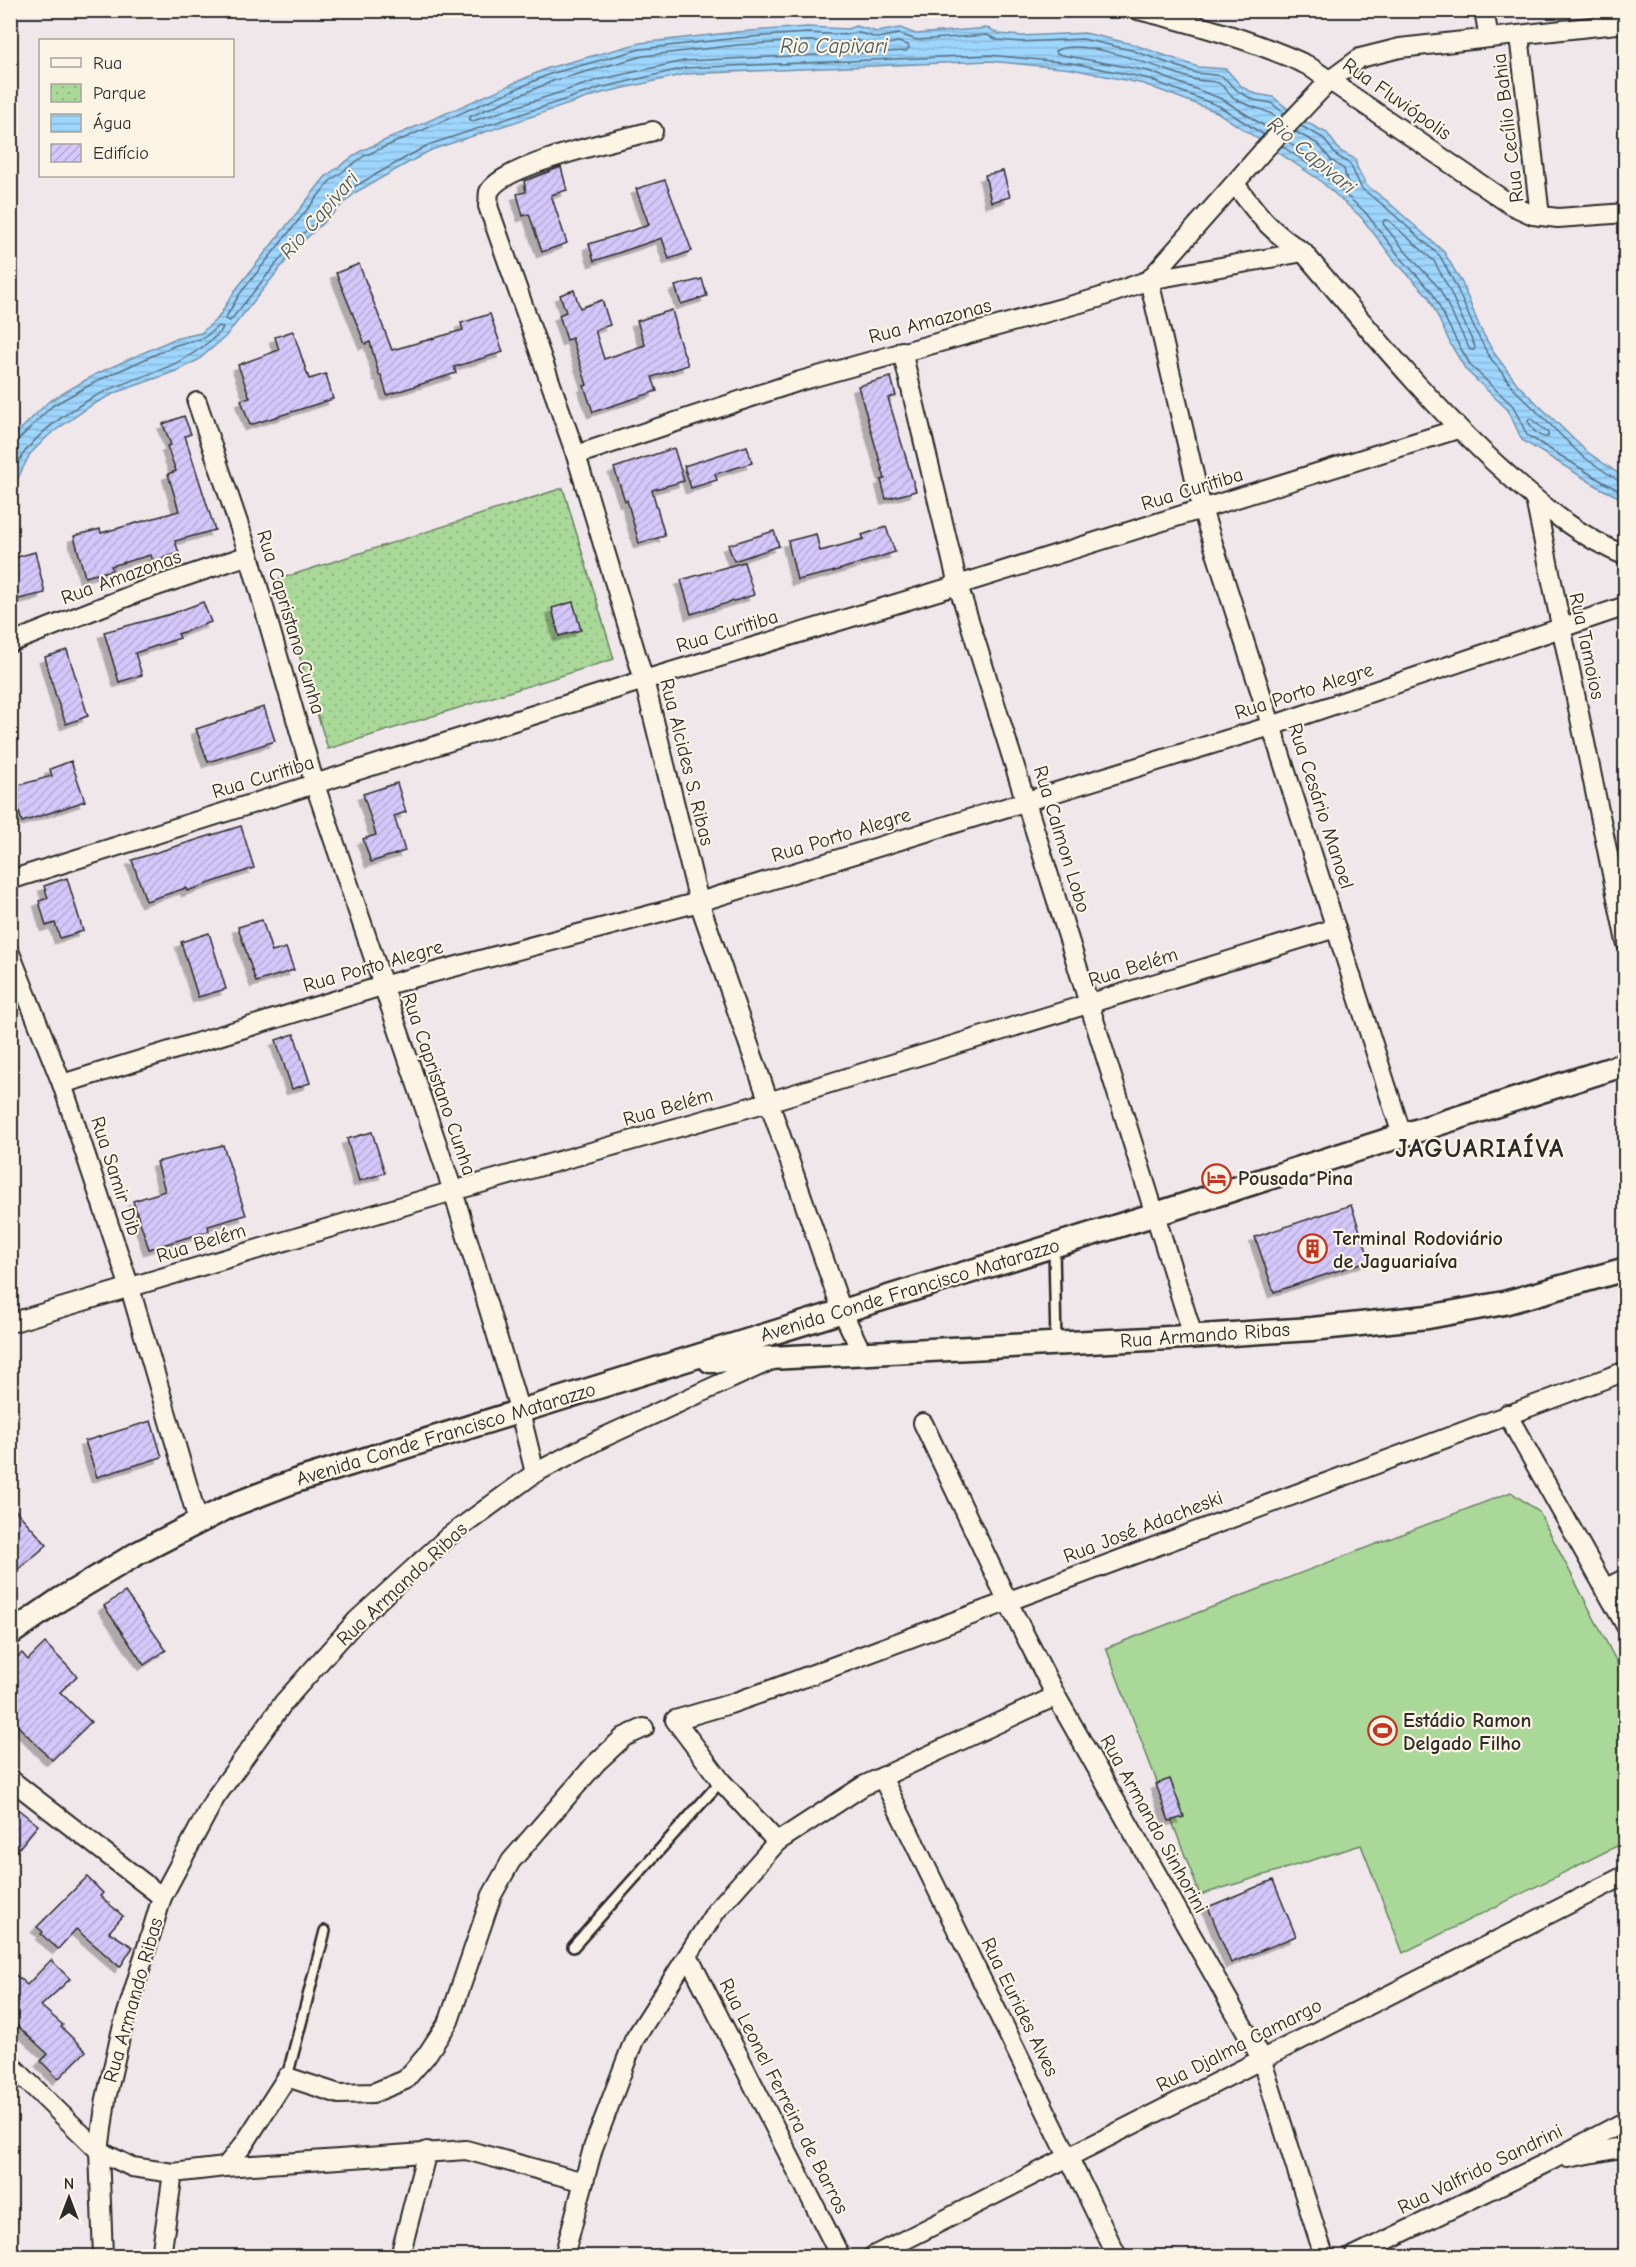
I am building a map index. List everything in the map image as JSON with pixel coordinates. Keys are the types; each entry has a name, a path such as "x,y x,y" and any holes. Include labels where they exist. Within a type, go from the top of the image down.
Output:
{"street":[{"name":"Rua Fluviópolis","path":"1138,10 1213,29 1273,49 1307,65 1511,205 1540,216 1558,218 1626,213"},
{"name":"Rua Cecílio Bahia","path":"1484,10 1489,38"},
{"path":"1149,280 1263,151 1330,80 1360,58 1400,48 1626,23"},
{"name":"Rua Cecílio Bahia","path":"1519,35 1540,216"},
{"name":"Rua Alcides S. Ribas","path":"653,131 604,142 546,160 502,178 489,192 489,206 576,455 644,680 699,902 842,1311 862,1353"},
{"path":"1235,184 1262,220 1280,237 1303,252 1458,429 1535,500 1576,530 1626,555"},
{"name":"Rua Amazonas","path":"576,455 800,381 1098,298 1149,280 1303,252"},
{"name":"Rua Cesário Manoel","path":"1149,280 1202,509 1402,1135"},
{"name":"Rua Calmon Lobo","path":"902,351 958,585 1193,1336"},
{"name":"Rua Capristano Cunha","path":"197,402 249,555 315,785 453,1191 520,1412 535,1473"},
{"name":"Rua Curitiba","path":"10,880 644,680 1458,429"},
{"name":"Rua Tamoios","path":"1535,500 1626,942"},
{"name":"Rua Amazonas","path":"10,643 142,591 249,555"},
{"name":"Rua Porto Alegre","path":"62,1084 382,986 699,902 1271,726 1626,606"},
{"name":"Rua Belém","path":"10,1323 453,1191 768,1102 1336,928"},
{"name":"Rua Samir Dib","path":"10,953 62,1084 130,1288 198,1521"},
{"name":"Avenida Conde Francisco Matarazzo","path":"12,1628 138,1553 198,1521 295,1481 1156,1214 1626,1064"},
{"name":"Rua Armando Ribas","path":"678,1362 1312,1329 1428,1317 1504,1303 1626,1269"},
{"name":"Rua Armando Ribas","path":"103,2256 99,2151 106,2099 121,2033 162,1896 215,1798 284,1702 357,1620 449,1536 535,1473 777,1357"},
{"name":"Rua José Adacheski","path":"721,1781 675,1720 741,1701 1626,1371"},
{"path":"1507,1414 1626,1626"},
{"name":"Rua Armando Sinhorini","path":"923,1423 1008,1602 1056,1696 1261,2058 1324,2256"},
{"path":"1604,1588 1626,1578"},
{"path":"564,2256 593,2148 634,2040 716,1911 777,1842 863,1786 1056,1696"},
{"path":"225,2167 244,2144 287,2077 339,2094 373,2093 405,2080 426,2056 449,2020 492,1895 511,1861 596,1763 624,1737 644,1728"},
{"name":"Rua Eurides Alves","path":"882,1777 1117,2256"},
{"path":"10,1779 162,1896"},
{"path":"721,1781 777,1842"},
{"name":"Rua Djalma Camargo","path":"873,2256 1626,1875"},
{"name":"Rua Leonel Ferreira de Barros","path":"688,1956 840,2256"},
{"path":"10,2064 99,2151 132,2167 173,2173 427,2151 466,2150 584,2182"},
{"name":"Rua Valfrido Sandrini","path":"1354,2256 1550,2161 1626,2121"},
{"path":"1550,2161 1626,2147"},
{"path":"400,2256 427,2151"},
{"path":"161,2256 173,2173"}],"lane":[{"path":"1053,1245 1056,1344"},
{"path":"573,1947 721,1781"},
{"path":"287,2077 325,1931"}],"green space":[{"path":"563,488 614,659 328,749 276,580"},
{"name":"Estádio Ramon Delgado Filho","path":"1511,1492 1539,1512 1625,1678 1625,1842 1403,1953 1361,1845 1200,1895 1106,1648"}],"water":[{"name":"Rio Capivari","path":"856,26 877,32 900,28 916,34 988,28 999,34 1021,36 1085,33 1132,44 1198,67 1226,69 1242,87 1256,94 1273,97 1302,120 1327,133 1340,151 1355,159 1366,185 1444,252 1462,283 1480,328 1494,353 1519,386 1586,451 1626,479 1625,500 1600,488 1522,440 1508,410 1466,370 1451,345 1428,296 1395,261 1361,217 1317,178 1217,112 1144,84 1072,69 989,61 686,74 602,93 431,150 356,192 297,247 225,337 198,360 176,371 115,393 92,405 49,435 30,454 11,492 11,439 48,402 96,374 174,339 201,333 218,318 234,292 326,176 361,151 548,68 640,43 737,32 807,27 847,29"}],"building":[{"path":"561,167 567,190 551,195 567,243 542,252 529,214 523,216 517,194 526,192 524,181"},
{"path":"1003,171 1010,197 991,202 985,175"},
{"path":"665,180 692,251 669,259 662,238 594,261 589,244 649,225 636,189"},
{"path":"359,264 392,350 463,330 461,323 490,314 503,352 454,367 456,373 387,395 370,342 365,344 336,273"},
{"path":"702,279 707,296 681,304 675,286"},
{"path":"574,290 580,308 602,300 610,325 595,330 604,359 645,345 637,321 672,310 677,328 675,328 688,365 652,377 657,391 593,412 572,338 567,340 559,315 566,312 560,295"},
{"path":"293,331 309,379 326,374 333,399 250,425 241,400 250,398 238,365 279,350 275,337"},
{"path":"891,377 896,396 888,398 916,491 886,499 881,480 885,479 858,386"},
{"path":"184,416 191,434 185,436 215,530 175,541 179,553 153,561 151,555 111,566 112,570 85,577 74,536 100,529 101,533 179,511 168,474 176,471 167,446 171,445 163,424"},
{"path":"747,446 752,463 715,474 717,480 691,488 684,466"},
{"path":"674,448 684,481 652,490 665,536 639,543 627,500 625,501 614,468"},
{"path":"886,527 895,552 832,572 797,580 788,541 816,534 820,551 864,539 862,535"},
{"path":"774,531 779,546 734,561 728,545"},
{"path":"35,552 45,593 10,601 10,559"},
{"path":"744,562 754,595 691,614 681,580"},
{"path":"203,602 211,622 178,634 180,638 135,653 142,675 119,682 104,632 171,614"},
{"path":"573,602 581,630 559,636 552,608"},
{"path":"67,650 88,716 66,724 45,657"},
{"path":"264,707 275,741 208,762 196,729"},
{"path":"71,761 85,801 22,822 12,787 52,776 50,769"},
{"path":"397,783 406,812 394,816 405,851 371,862 363,839 376,835 363,794"},
{"path":"241,826 254,868 187,891 186,888 146,901 132,860"},
{"path":"67,878 83,931 60,938 55,923 46,926 39,901 48,898 44,886"},
{"path":"262,920 272,952 286,948 294,970 256,982 238,927"},
{"path":"209,933 226,989 198,997 181,942"},
{"path":"294,1034 310,1083 292,1089 276,1040"},
{"path":"372,1132 385,1173 359,1181 347,1139"},
{"path":"223,1145 246,1215 208,1226 209,1231 149,1249 133,1201 165,1191 157,1162"},
{"name":"Terminal Rodoviário de Jaguariaíva","path":"1351,1205 1370,1260 1274,1292 1255,1237"},
{"path":"151,1421 162,1457 97,1477 85,1441"},
{"path":"10,1504 47,1545 10,1576"},
{"path":"125,1592 166,1650 144,1665 104,1606"},
{"path":"45,1643 77,1676 60,1692 91,1722 52,1760 10,1718 10,1664 22,1653 28,1660"},
{"path":"1170,1779 1184,1817 1169,1821 1156,1784"},
{"path":"10,1803 38,1825 10,1859"},
{"path":"87,1877 103,1893 100,1896 123,1916 109,1932 133,1947 120,1967 76,1929 58,1949 41,1934 43,1932 37,1927"},
{"path":"1273,1880 1296,1936 1231,1963 1208,1907"},
{"path":"51,1960 70,1979 41,2006 63,2025 61,2027 86,2051 58,2079 41,2061 48,2054 10,2019 10,1970 27,1985"}],"place":[{"name":"Pousada Pina","path":"1217,1178"},
{"name":"Terminal Rodoviário de Jaguariaíva","path":"1312,1249"},
{"name":"Estádio Ramon Delgado Filho","path":"1382,1731"}],"district":[{"name":"JAGUARIAÍVA","path":"1480,1149"}]}
